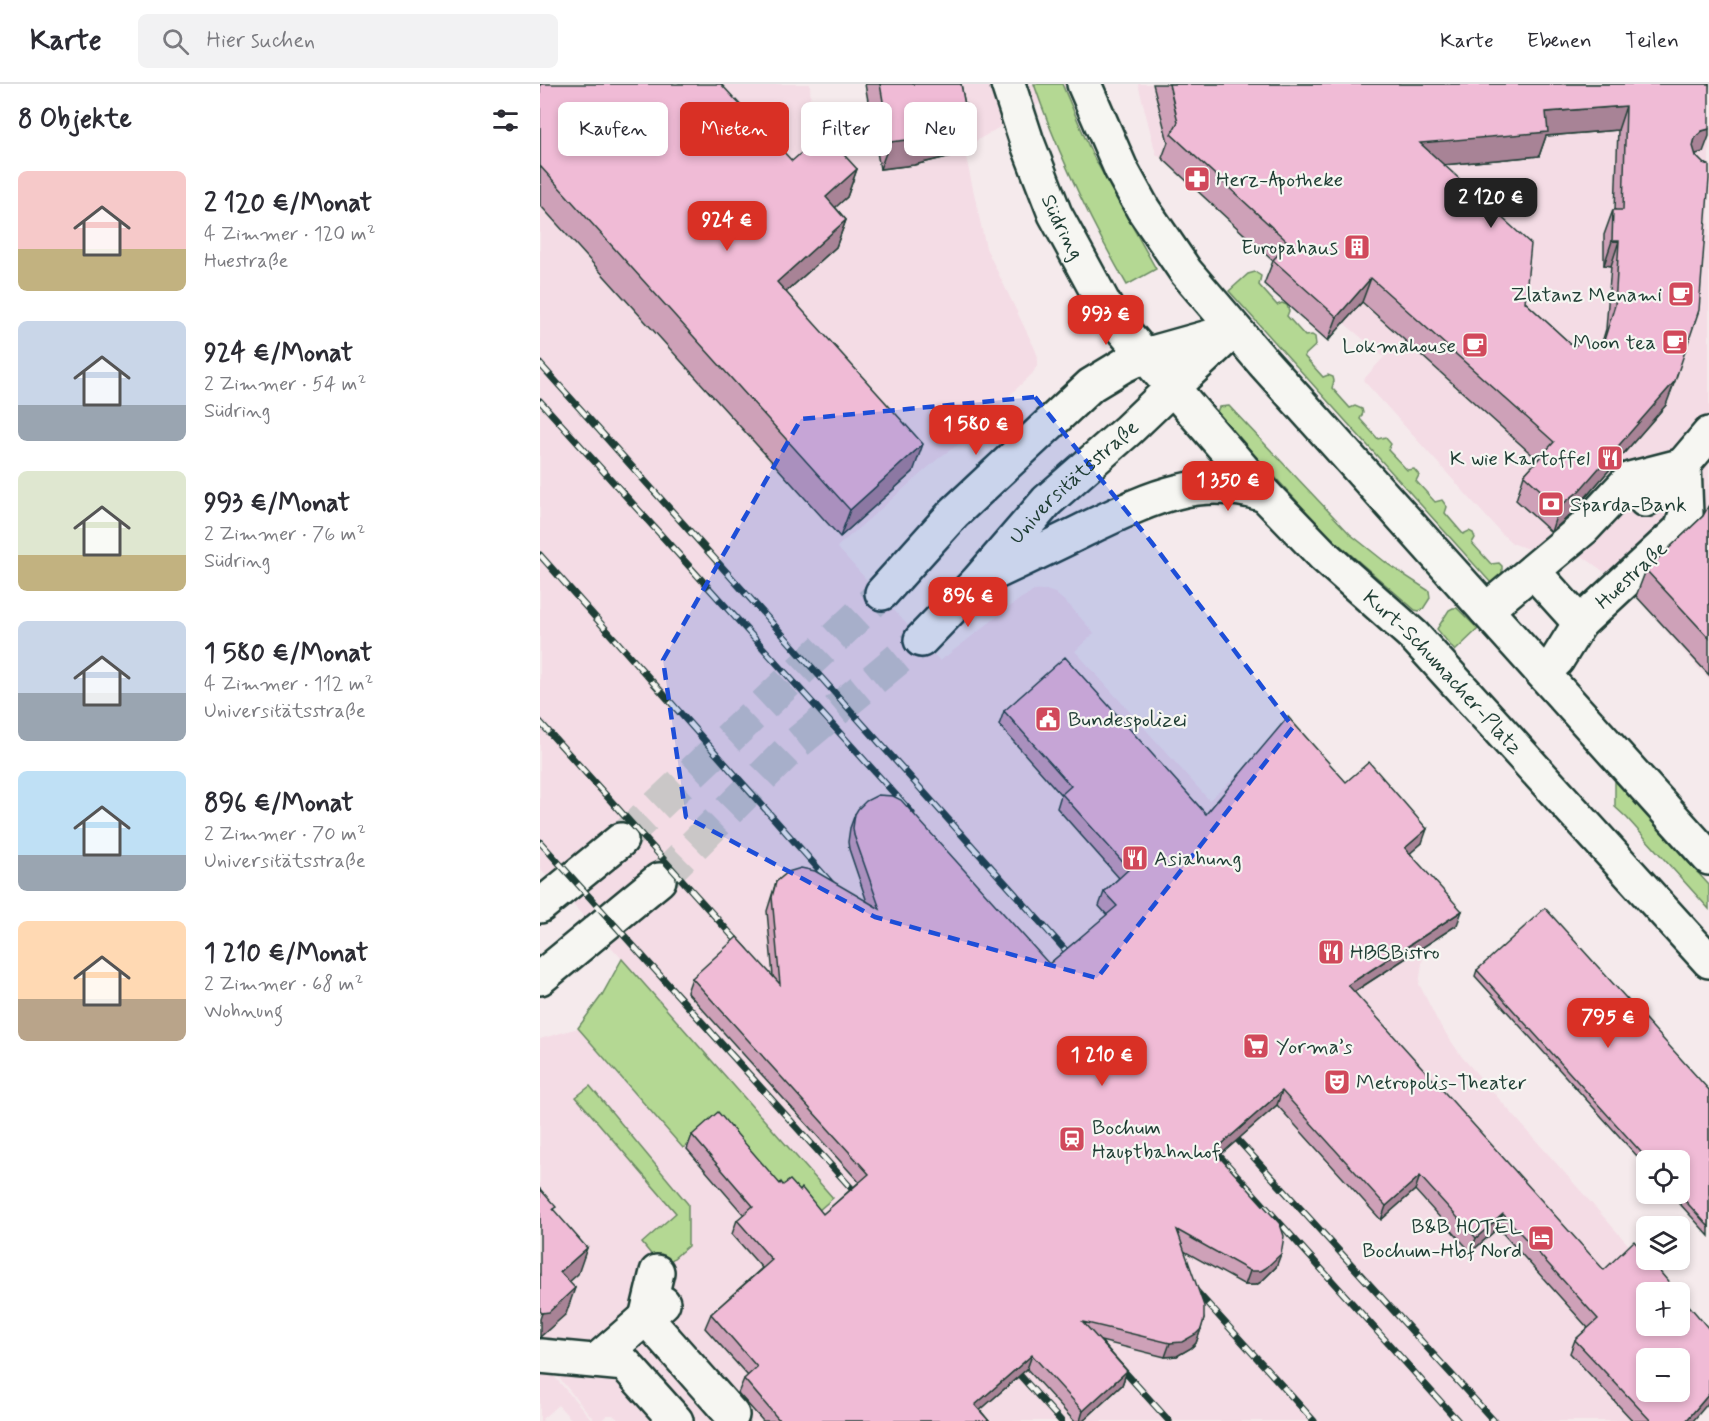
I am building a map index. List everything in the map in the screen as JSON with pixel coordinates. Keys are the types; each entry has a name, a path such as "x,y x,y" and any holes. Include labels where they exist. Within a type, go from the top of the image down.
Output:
{"main road":[{"name":"Südring","path":"1008,84 1026,139 1056,214 1110,315 1145,356"},
{"path":"1084,84 1105,137 1143,209 1186,272 1234,330 1709,858"},
{"path":"882,593 954,513 1090,385 1124,365 1145,356 1234,330"},
{"path":"1173,387 1234,330"},
{"name":"Kurt-Schumacher-Platz","path":"1145,356 1265,495 1324,556 1414,636 1709,961"},
{"name":"Universitätsstraße","path":"921,640 978,581 1047,501 1173,387"},
{"path":"1486,610 1584,528 1642,494 1709,434"},
{"name":"Universitätsstraße","path":"978,581 1137,504 1167,494 1196,487 1226,486 1265,495"},
{"name":"Huestraße","path":"1543,673 1557,660 1580,623 1681,529 1686,514 1642,494"},
{"path":"1533,571 1580,623"},
{"path":"540,906 621,840"},
{"path":"540,978 659,880"},
{"path":"596,1361 646,1318 666,1282"},
{"path":"646,1318 738,1416"},
{"path":"540,1356 625,1364 676,1421"}],"highlighted area":[{"path":"1035,397 1152,543 1293,727 1097,978 875,917 686,817 663,660 801,419"}],"shaded area":[{"path":"540,84 810,84 811,102 801,102 801,156 892,156 892,102 868,102 866,84 1073,84 977,140 977,102 904,102 904,156 966,156 986,248 1035,349 1038,357 1037,366 1032,374 956,446 940,457 837,547 940,661 1020,599 1034,591 1046,590 1055,593 1094,633 1075,651 1209,800 1244,770 1321,813 1370,783 1422,842 1381,878 1425,942 1419,984 1438,1022 1462,1057 1633,1250 1637,1282 1636,1336 1644,1336 1646,1348 1636,1348 1636,1402 1642,1402 1633,1421 620,1421 613,1415 607,1415 601,1421 595,1421 540,1355 540,1039 578,1028 602,994 622,959 540,868"},
{"path":"1138,84 1709,84 1709,680 1631,591 1561,541 1537,549 1525,548 1512,543 1502,534 1363,380 1384,357 1344,323 1328,341 1264,284 1280,266 1156,154"},
{"path":"542,1373 553,1375 593,1421 573,1421 558,1405 542,1419 543,1421 540,1421 540,1375"}],"green space":[{"path":"1034,84 1062,84 1092,154 1156,269 1127,285 1076,187 1053,136"},
{"path":"1255,272 1261,276 1259,285 1277,305 1282,303 1287,305 1289,311 1287,316 1305,336 1315,337 1316,345 1304,356 1323,377 1328,375 1333,377 1332,388 1350,408 1355,406 1362,409 1360,419 1378,439 1385,437 1391,444 1388,450 1407,470 1414,469 1419,475 1416,481 1435,502 1442,500 1447,507 1445,513 1463,534 1469,531 1473,533 1475,538 1472,543 1491,564 1499,563 1502,566 1502,574 1491,583 1229,291 1248,274"},
{"path":"1229,406 1350,534 1389,565 1429,591 1430,598 1423,609 1415,610 1328,535 1218,415 1219,407"},
{"path":"1457,608 1478,629 1455,651 1437,629 1449,610"},
{"path":"1615,781 1709,885 1709,909 1615,807"},
{"path":"622,959 833,1198 811,1217 777,1196 713,1122 683,1148 578,1028 602,995"},
{"path":"590,1086 688,1204 688,1246 667,1264 659,1264 642,1243 676,1213 576,1097"}],"building":[{"path":"540,84 721,84 738,102 680,102 680,156 787,156 792,161 801,153 801,156 845,156 857,169 826,197 846,220 777,282 923,444 850,510 540,166"},
{"path":"880,84 961,84 964,102 904,102 904,140 892,142 892,102 883,102"},
{"path":"1169,84 1709,84 1709,129 1702,131 1695,138 1693,146 1696,156 1709,165 1699,310 1675,381 1579,491 1559,507 1524,475 1554,442 1371,278 1337,317 1273,260 1289,243 1171,134 1178,122","holes":["1626,106 1623,210 1613,210 1612,241 1619,241 1615,305 1602,347 1582,339 1574,347 1525,302 1531,244 1420,143 1548,132 1546,112"]},
{"path":"1709,505 1709,638 1646,570 1703,516"},
{"path":"1065,657 1206,814 1288,717 1346,782 1369,762 1427,829 1405,848 1462,911 1348,985 1604,1270 1634,1241 1636,1243 1636,1270 1658,1270 1669,1282 1636,1282 1636,1336 1690,1336 1690,1307 1709,1329 1709,1394 1686,1421 1651,1421 1575,1340 1598,1319 1503,1214 1476,1238 1420,1176 1386,1206 1282,1091 1214,1151 1280,1224 1284,1236 1281,1254 1261,1271 1250,1271 1177,1230 1204,1306 1201,1329 1182,1342 1170,1343 1083,1322 1127,1371 1083,1411 1032,1355 975,1405 989,1421 780,1421 744,1379 757,1367 711,1314 772,1260 737,1220 753,1206 692,1135 718,1112 780,1184 781,1182 783,1185 790,1180 800,1191 802,1188 823,1214 869,1174 692,978 737,937 780,984 772,897 776,882 788,872 801,868 815,871 880,909 853,828 858,809 866,801 878,795 893,796 901,800 1049,964 1117,906 1104,892 1129,869 1062,794 1071,786 1004,711"},
{"path":"1545,908 1709,1090 1709,1227 1688,1204 1690,1204 1690,1150 1639,1150 1477,970"},
{"path":"540,1189 556,1207 553,1209 587,1248 560,1272 575,1288 549,1312 542,1313 540,1311"}],"tunnel":[{"path":"621,840 882,593"},
{"path":"659,880 792,747 921,640"}],"railway":[{"path":"540,364 1076,962"},
{"path":"540,401 912,813"},
{"path":"540,555 839,892"},
{"path":"540,722 746,951"},
{"path":"540,842 862,1200"},
{"path":"1227,1128 1494,1421"},
{"path":"1208,1143 1458,1421"},
{"path":"1189,1283 1314,1421"},
{"path":"1115,1361 1169,1421"},
{"path":"1009,1363 1061,1421"}],"place":[{"name":"Herz-Apotheke","path":"1197,179"},
{"name":"Europahaus","path":"1357,247"},
{"name":"Zlatanz Menami","path":"1681,294"},
{"name":"Moon tea","path":"1675,342"},
{"name":"Lokmahouse","path":"1475,345"},
{"name":"K wie Kartoffel","path":"1610,458"},
{"name":"Sparda-Bank","path":"1551,504"},
{"name":"Bundespolizei","path":"1048,719"},
{"name":"Asiahung","path":"1135,858"},
{"name":"HBBBistro","path":"1331,952"},
{"name":"Yorma’s","path":"1256,1046"},
{"name":"Metropolis-Theater","path":"1337,1082"},
{"name":"Bochum Hauptbahnhof","path":"1072,1139"},
{"name":"B&B HOTEL Bochum-Hbf Nord","path":"1541,1238"}]}
